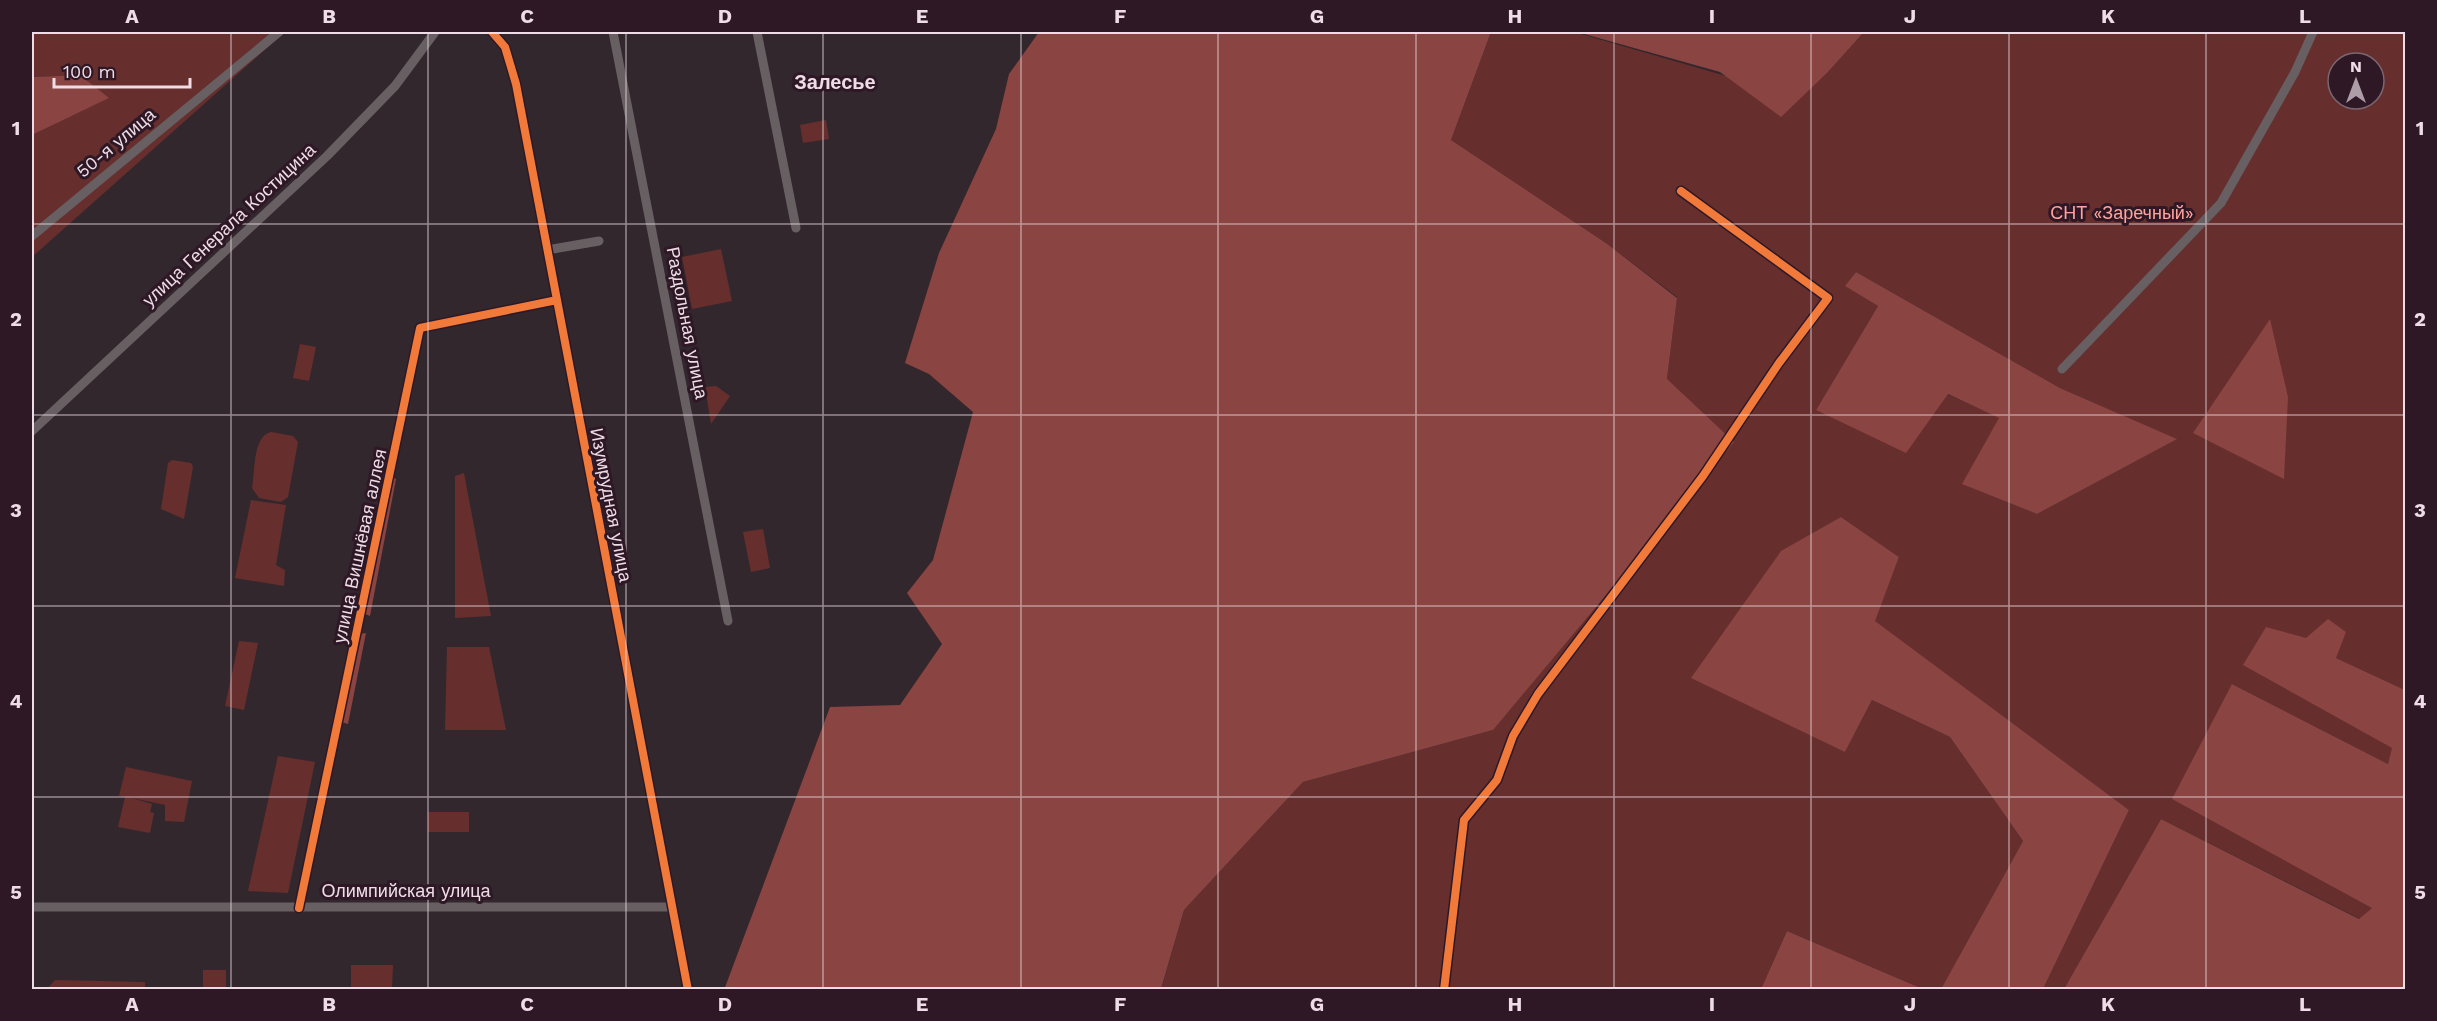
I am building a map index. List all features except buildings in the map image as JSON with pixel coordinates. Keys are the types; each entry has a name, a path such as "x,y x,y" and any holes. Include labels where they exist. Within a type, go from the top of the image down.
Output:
{"street":[{"name":"50-я улица","path":"32,236 279,32"},
{"name":"улица Генерала Костицина","path":"32,431 327,156 395,86 435,32"},
{"name":"Изумрудная улица","path":"492,32 505,48 516,84 688,990"},
{"name":"Раздольная улица","path":"613,32 728,621"},
{"path":"757,32 796,228"},
{"path":"2062,369 2221,202 2295,72 2313,32"},
{"path":"1444,990 1464,820 1497,780 1513,736 1538,694 1703,476 1779,363 1828,298 1681,191"},
{"path":"547,250 599,241"},
{"name":"улица Вишнёвая аллея","path":"299,908 420,328 557,300"},
{"name":"Олимпийская улица","path":"32,907 673,907"}],"green space":[{"path":"32,32 285,32 32,257 32,135 108,98 80,75 32,77"},
{"name":"СНТ «Заречный»","path":"1491,32 1574,32 1726,76 1781,116 1828,72 1864,32 2405,32 2405,690 2336,658 2306,638 2393,748 2388,764 2232,684 2372,908 2360,919 2161,819 2064,989 2043,989 2129,810 1874,621 1899,557 1841,517 1845,752 1872,700 1950,737 2023,841 1941,989 1923,989 1787,931 1761,989 1161,990 1184,910 1303,782 1493,730 1667,379 1677,297 1606,243 1451,140","holes":["1856,272 2060,388 2176,439 2037,514 1963,484 2000,418 1947,394 1816,410 1878,306 1846,286"]},
{"path":"826,120 829,139 803,143 800,125"},
{"path":"721,249 732,301 692,309 682,257"},
{"path":"300,344 316,347 309,381 293,378"},
{"path":"716,386 730,396 711,424 705,387"},
{"path":"271,432 293,436 298,442 288,497 281,502 259,498 252,488 258,447 265,435"},
{"path":"172,460 191,463 193,467 184,519 161,509 168,463"},
{"path":"464,473 491,616 455,618 455,476"},
{"path":"251,500 286,505 276,565 285,570 284,586 235,578"},
{"path":"763,529 770,568 751,572 743,532"},
{"path":"239,641 258,643 244,710 225,706"},
{"path":"447,647 489,647 506,730 445,730"},
{"path":"278,756 315,762 288,893 248,891"},
{"path":"126,767 192,781 184,822 165,821 165,805 132,798 152,804 150,812 154,813 150,833 118,827 125,797 119,796"},
{"path":"428,812 469,812 469,832 428,832"},
{"path":"351,965 393,965 392,989 351,989"},
{"path":"203,970 226,970 226,989 203,989"},
{"path":"55,980 145,982 145,989 47,989"}],"shaded area":[{"path":"1039,32 1491,32 1451,140 1606,243 1677,298 1667,379 1734,442 1493,730 1303,782 1184,910 1161,989 724,990 830,707 900,705 942,644 907,593 933,560 973,412 929,374 905,363 939,253 996,129 1009,74"},
{"path":"1577,32 1864,32 1828,72 1781,117 1720,72"},
{"path":"80,75 109,98 32,135 32,77"},
{"path":"1856,272 2060,388 2177,439 2037,514 1962,484 1999,418 1948,394 1906,453 1816,410 1878,306 1845,286"},
{"path":"2270,319 2288,397 2284,479 2193,433"},
{"path":"392,477 396,479 370,616 365,614"},
{"path":"1841,517 1899,557 1875,621 2129,810 2043,989 1941,989 2023,841 1950,737 1872,700 1845,752 1691,678 1781,551"},
{"path":"2328,619 2346,632 2336,658 2405,690 2405,989 2064,989 2161,819 2359,919 2372,908 2172,799 2232,684 2388,764 2392,748 2243,665 2266,627 2306,638"},
{"path":"366,633 348,724 341,722 360,634"},
{"path":"1787,931 1923,989 1761,989"}],"cycle path":[{"path":"492,32 505,47 516,84 688,990"},
{"path":"1444,990 1464,820 1497,780 1513,736 1538,694 1703,476 1779,363 1828,298 1681,191"},
{"path":"299,908 420,328 557,300"}],"district":[{"name":"Залесье","path":"835,82"}]}
